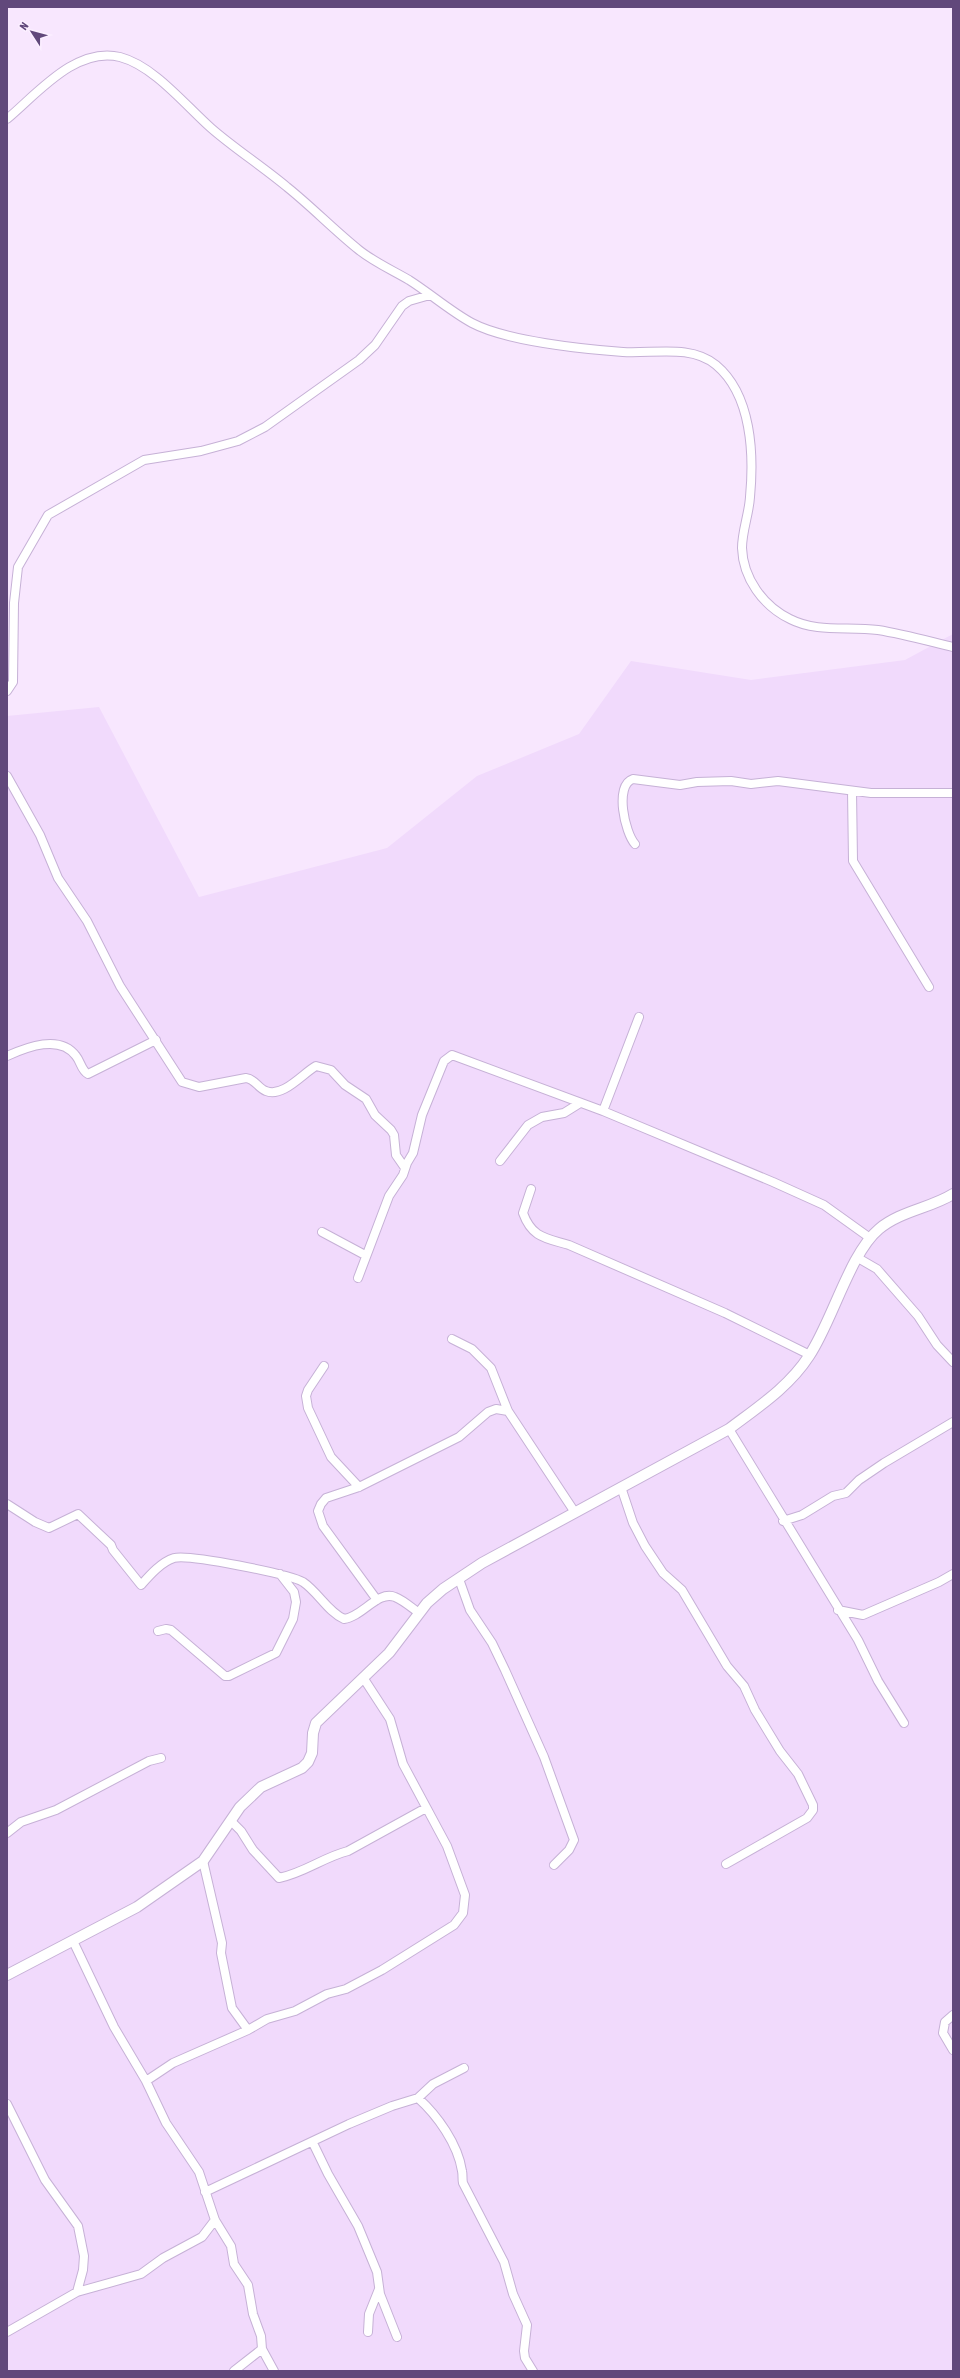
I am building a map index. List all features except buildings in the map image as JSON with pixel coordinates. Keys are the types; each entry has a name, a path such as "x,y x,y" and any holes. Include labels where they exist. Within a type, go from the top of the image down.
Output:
{"street":[{"path":"7,119 44,85 82,62 104,55 129,60 175,93 210,126 286,186 360,251 430,295 456,314 477,326 504,335 606,351 641,353 684,352 697,355 713,363 731,381 738,396 750,443 750,501 742,545 743,561 748,578 756,592 786,618 806,626 877,630 953,647"},
{"path":"7,691 13,682 14,603 18,567 48,515 144,460 200,451 238,440 265,427 359,360 375,345 402,306 409,301 430,295"},
{"path":"7,776 40,835 58,878 87,921 120,986 156,1040 176,1075 182,1082 193,1087 251,1078 266,1091 277,1092 316,1066 327,1068 345,1085 366,1100 375,1115 391,1130 394,1135 396,1155 405,1168"},
{"path":"635,844 628,834 622,799 626,784 633,779 680,785 698,782 731,781 751,784 778,781 852,791 953,793"},
{"path":"852,791 853,861 929,987"},
{"path":"603,1112 639,1017"},
{"path":"7,1056 25,1049 58,1044 74,1052 84,1070 88,1074 156,1040"},
{"path":"358,1278 389,1196 401,1179 414,1148 419,1126 444,1061 452,1055 603,1112 824,1205 870,1238"},
{"path":"500,1161 528,1126 542,1117 564,1113 580,1103"},
{"path":"531,1189 523,1214 530,1229 544,1238 576,1248 725,1312 810,1356"},
{"path":"7,1975 137,1907 203,1861 240,1807 261,1787 302,1768 308,1762 312,1753 313,1733 316,1723 364,1680 390,1653 427,1602 482,1563 574,1511 728,1429 763,1404 791,1380 810,1356 858,1258 870,1238 888,1223 953,1194"},
{"path":"322,1232 366,1255"},
{"path":"858,1258 877,1269 918,1316 943,1353 953,1362"},
{"path":"452,1339 472,1349 491,1368 508,1411 574,1511"},
{"path":"324,1366 308,1390 306,1396 308,1408 331,1457 359,1487"},
{"path":"376,1600 319,1518 318,1511 326,1498 359,1487 459,1437 488,1412 496,1409 508,1411"},
{"path":"783,1521 802,1515 833,1496 846,1492 872,1471 918,1441 953,1422"},
{"path":"728,1429 783,1521 858,1640 878,1681 904,1723"},
{"path":"621,1486 633,1523 642,1540 663,1572 682,1590 727,1666 744,1686 755,1710 777,1746 798,1774 813,1805 813,1810 807,1818 726,1864"},
{"path":"7,1504 35,1522 49,1528 78,1514 111,1544 141,1585 156,1570 174,1558 234,1564 255,1570 280,1574 301,1581 311,1587 344,1619 362,1613 376,1600 394,1596 419,1612"},
{"path":"158,1631 166,1628 171,1630 225,1676 234,1674 276,1653 288,1631 296,1602 294,1592 280,1574"},
{"path":"838,1610 863,1615 939,1582 953,1574"},
{"path":"459,1578 470,1610 492,1643 505,1670 544,1758 562,1809 571,1826 574,1840 569,1850 554,1864"},
{"path":"146,2081 173,2063 248,2030 267,2019 295,2011 327,1994 346,1989 382,1970 428,1942 460,1919 465,1908 465,1896 447,1846 403,1764 390,1719 364,1680"},
{"path":"7,1833 21,1822 56,1810 149,1761 161,1758"},
{"path":"231,1821 241,1831 253,1850 279,1878 295,1874 336,1854 348,1852 426,1808"},
{"path":"203,1861 222,1943 221,1953 232,2008 248,2030"},
{"path":"73,1941 114,2027 146,2081 166,2123 198,2172 215,2220 228,2240 236,2270 248,2285 253,2314 261,2336 262,2349 274,2371"},
{"path":"953,2015 943,2027 943,2033 953,2050"},
{"path":"205,2192 313,2143 349,2124 392,2106 418,2098 434,2084 464,2068"},
{"path":"418,2098 434,2112 449,2136 462,2170 463,2183 504,2262 513,2294 526,2325 524,2351 525,2358 533,2371"},
{"path":"7,2104 45,2180 78,2226 84,2256 83,2270 77,2292"},
{"path":"313,2143 328,2174 358,2226 377,2272 378,2289 397,2337"},
{"path":"7,2332 77,2292 141,2274 163,2258 202,2237 215,2220"},
{"path":"368,2332 369,2314 378,2289"},
{"path":"234,2371 262,2349"}],"shaded area":[{"path":"953,634 953,2371 7,2371 7,716 99,707 199,897 387,848 477,776 579,734 631,661 751,680 905,660"}]}
